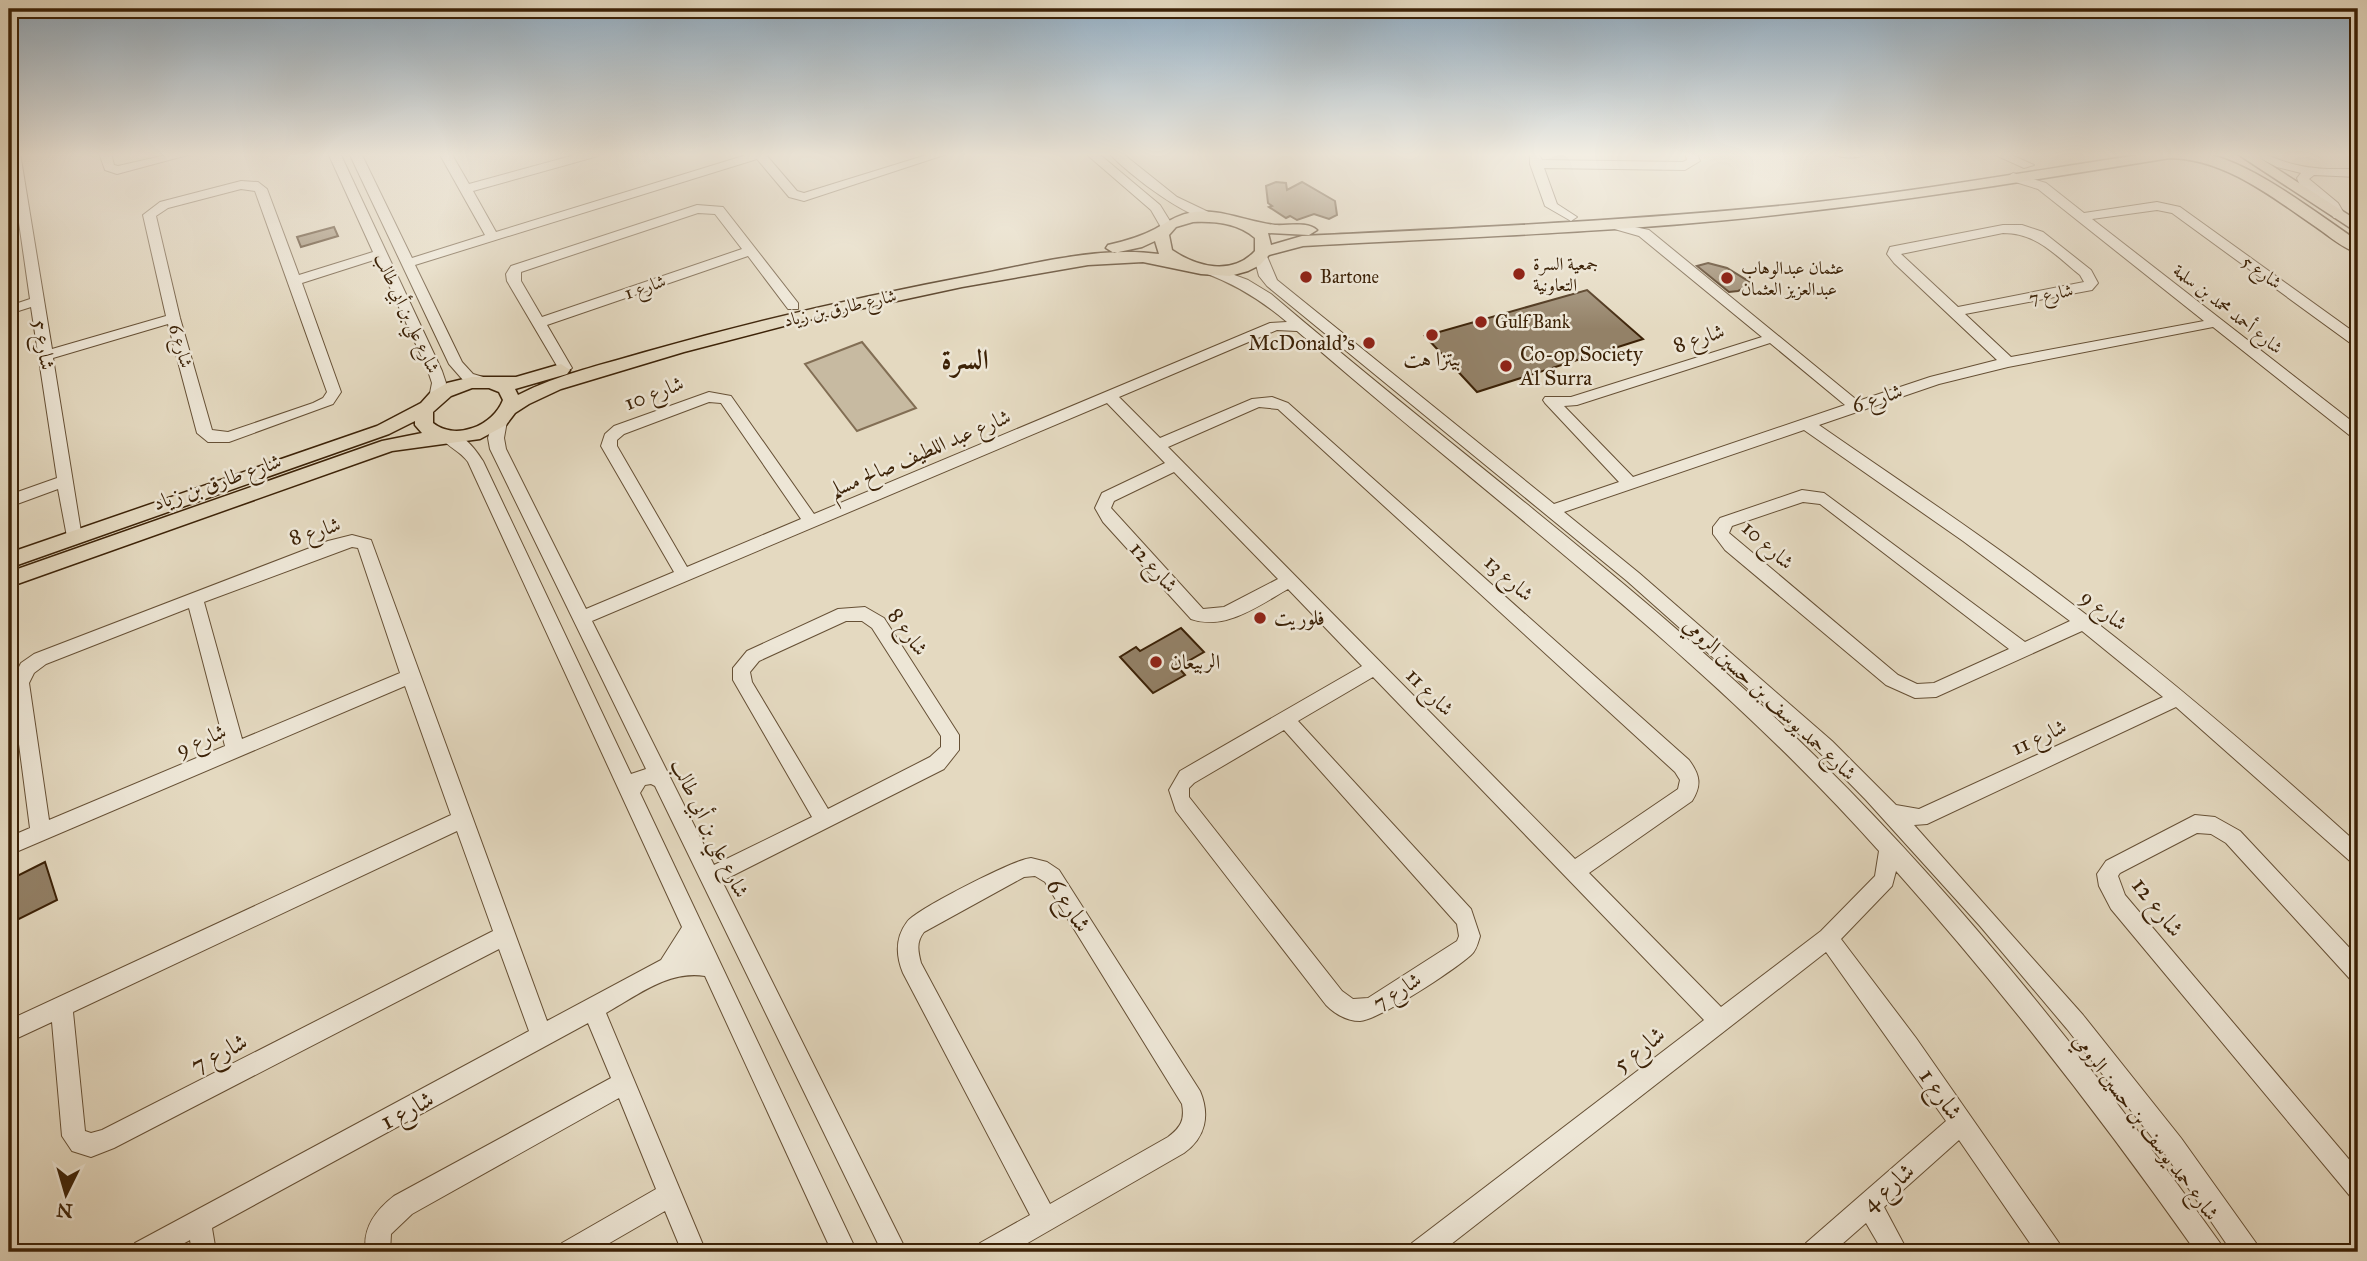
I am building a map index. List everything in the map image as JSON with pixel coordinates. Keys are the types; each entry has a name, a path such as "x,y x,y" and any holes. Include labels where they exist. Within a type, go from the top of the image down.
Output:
{"main road":[{"path":"1245,225 1304,231 1657,212"},
{"path":"1210,270 1239,269 1262,254 1301,241 1616,225 1724,212"},
{"path":"2304,212 2358,248"},
{"path":"2335,212 2358,228"},
{"name":"شارع طارق بن زياد","path":"277,476 383,430 455,387 517,383 565,368 672,343 793,306 951,272 1127,246 1191,217 1215,218 1245,225"},
{"path":"1245,225 1263,237 1262,254"},
{"path":"1165,229 1161,245 1165,252 1182,263"},
{"name":"شارع طارق بن زياد","path":"707,333 1044,268 1128,257 1182,263 1210,270"},
{"name":"شارع طارق بن زياد","path":"9,580 277,476 388,445 475,433 540,392 672,343"},
{"path":"491,383 506,388 511,396 504,415"},
{"path":"431,402 423,416 424,425 431,432 445,436"},
{"name":"شارع طارق بن زياد","path":"9,561 74,538 254,484"}],"street":[{"name":"شارع 5","path":"17,212 37,301 74,538"},
{"name":"شارع 6","path":"153,212 150,221 173,318 205,433 213,438 229,437 323,404 333,394 334,389 269,212"},
{"name":"شارع علي بن أبي طالب","path":"361,212 435,371 439,383 431,402"},
{"name":"شارع علي بن أبي طالب","path":"384,212 456,364 468,377 491,383"},
{"path":"478,212 492,237"},
{"path":"409,263 573,212"},
{"path":"565,368 513,279 514,271 523,265 689,212"},
{"path":"720,212 793,306"},
{"path":"1158,212 1165,229"},
{"path":"1200,212 1215,218"},
{"path":"1541,219 1547,212"},
{"path":"1562,212 1571,217"},
{"name":"شارع أحمد محمد بن سلمة","path":"2075,212 2358,434"},
{"name":"شارع 5","path":"2081,217 2117,212"},
{"name":"شارع 5","path":"2179,212 2358,342"},
{"name":"شارع 8","path":"1616,225 1644,233 1854,405"},
{"name":"شارع 7","path":"1955,312 2083,288 2091,285 2091,280 2038,235 2022,229 2003,229 1895,250 1897,258 2008,362"},
{"name":"شارع 1","path":"539,323 750,251"},
{"path":"295,281 380,254"},
{"name":"شارع حمد يوسف بن حسين الرومي","path":"1262,254 1266,276 1272,283 1670,609 1825,746 1892,813 2027,965 2148,1114 2246,1252"},
{"name":"شارع حمد يوسف بن حسين الرومي","path":"1210,270 1251,287 1278,319 1300,327 1651,620 1795,749 1889,849 1994,968 2116,1121 2211,1252"},
{"path":"9,310 37,301"},
{"path":"46,355 173,318"},
{"name":"شارع عبد اللطيف صالح مسلم","path":"582,618 1109,396 1278,319"},
{"name":"شارع 6","path":"1551,511 1854,405 1935,380 2008,362 2214,323"},
{"name":"شارع 8","path":"1630,484 1550,400 1572,402 1772,338"},
{"path":"435,371 444,371 456,364"},
{"name":"شارع 11","path":"1109,396 1374,668 1576,870 1719,1020"},
{"name":"شارع 10","path":"684,576 609,446 610,438 619,430 698,400 714,397 726,399 811,522"},
{"name":"شارع 13","path":"1156,446 1257,402 1280,405 1682,766 1690,779 1690,787 1685,795 1576,870"},
{"name":"شارع علي بن أبي طالب","path":"504,415 497,444 509,471 895,1252"},
{"name":"شارع 9","path":"1805,423 1991,553 2083,623 2269,775 2358,856"},
{"path":"445,436 470,452 484,479 845,1252"},
{"name":"شارع 12","path":"1175,465 1108,496 1103,508 1196,614 1205,618 1220,617 1289,581"},
{"path":"484,479 495,470 509,471"},
{"path":"9,501 65,481"},
{"name":"شارع 10","path":"2023,650 1824,499 1802,496 1726,522 1721,527 1721,534 1731,546 1904,688 1932,692 2083,623"},
{"name":"شارع 8","path":"41,833 20,683 22,675 40,659 334,545 361,542 368,547 410,676 542,1037"},
{"path":"195,599 236,750"},
{"path":"1651,620 1660,624 1670,623 1674,617 1670,609"},
{"name":"شارع 8","path":"709,878 824,820 937,763 951,747 950,735 878,623 865,614 844,614 753,656 744,664 741,672 744,684 824,820"},
{"path":"1678,644 1678,638 1685,633 1700,636"},
{"name":"شارع 7","path":"1286,720 1464,916 1470,929 1468,943 1464,948 1375,1006 1363,1011 1348,1009 1334,998 1179,797 1180,785 1187,777 1374,668"},
{"name":"شارع 9","path":"9,846 410,676"},
{"name":"شارع 11","path":"1920,818 2178,698"},
{"path":"615,762 633,762 646,749"},
{"path":"631,796 630,788 639,778 654,775 660,780"},
{"path":"1892,813 1920,818 1915,839"},
{"path":"9,1031 462,819"},
{"name":"شارع 12","path":"2358,972 2233,838 2215,826 2195,824 2113,867 2107,874 2109,886 2118,902 2358,1188"},
{"path":"1889,849 1885,880 1923,887"},
{"name":"شارع 6","path":"989,1252 1045,1220 1182,1141 1194,1124 1196,1112 1192,1099 1052,876 1044,869 1028,866 917,925 910,934 907,946 911,967 1045,1220"},
{"name":"شارع 5","path":"1421,1252 1828,938 1885,880"},
{"name":"شارع 1","path":"668,967 683,948 693,928"},
{"name":"شارع 7","path":"61,1006 74,1136 80,1143 91,1145 106,1140 506,936"},
{"name":"شارع 1","path":"1828,938 2050,1252"},
{"name":"شارع 1","path":"144,1252 668,967 691,964 711,967"},
{"path":"593,1009 694,1252"},
{"path":"2078,1073 2090,1082 2103,1084 2111,1077 2109,1066"},
{"path":"378,1252 378,1231 396,1209 624,1083"},
{"path":"2116,1121 2115,1109 2122,1103 2135,1105 2148,1114"},
{"name":"شارع 4","path":"1815,1252 1961,1123"},
{"path":"571,1252 670,1194"},
{"path":"1868,1204 1896,1252"},
{"path":"199,1223 204,1252"}],"shaded area":[{"path":"862,342 916,408 857,431 805,364"}],"building":[{"path":"1276,212 1337,212 1337,215 1329,219 1314,214 1297,220 1290,216 1286,218"},
{"path":"334,227 338,236 301,247 297,237"},
{"name":"عثمان عبدالوهاب عبدالعزيز العثمان","path":"1708,263 1727,268 1753,284 1729,292 1697,266"},
{"name":"Co-op Society Al Surra","path":"1587,290 1643,339 1477,392 1425,336"},
{"name":"الربيعان","path":"1181,628 1204,652 1178,667 1185,675 1153,693 1120,657 1136,647 1140,651"},
{"path":"45,862 57,900 9,924 9,880"}],"place":[{"name":"جمعية السرة التعاونية","path":"1519,274"},
{"name":"Bartone","path":"1306,277"},
{"name":"عثمان عبدالوهاب عبدالعزيز العثمان","path":"1727,278"},
{"name":"Gulf Bank","path":"1481,322"},
{"name":"بيتزا هت","path":"1432,335"},
{"name":"McDonald's","path":"1369,343"},
{"name":"Co-op Society Al Surra","path":"1506,366"},
{"name":"فلوريت","path":"1260,618"},
{"name":"الربيعان","path":"1156,662"}],"district":[{"name":"السرة","path":"965,359"}]}
